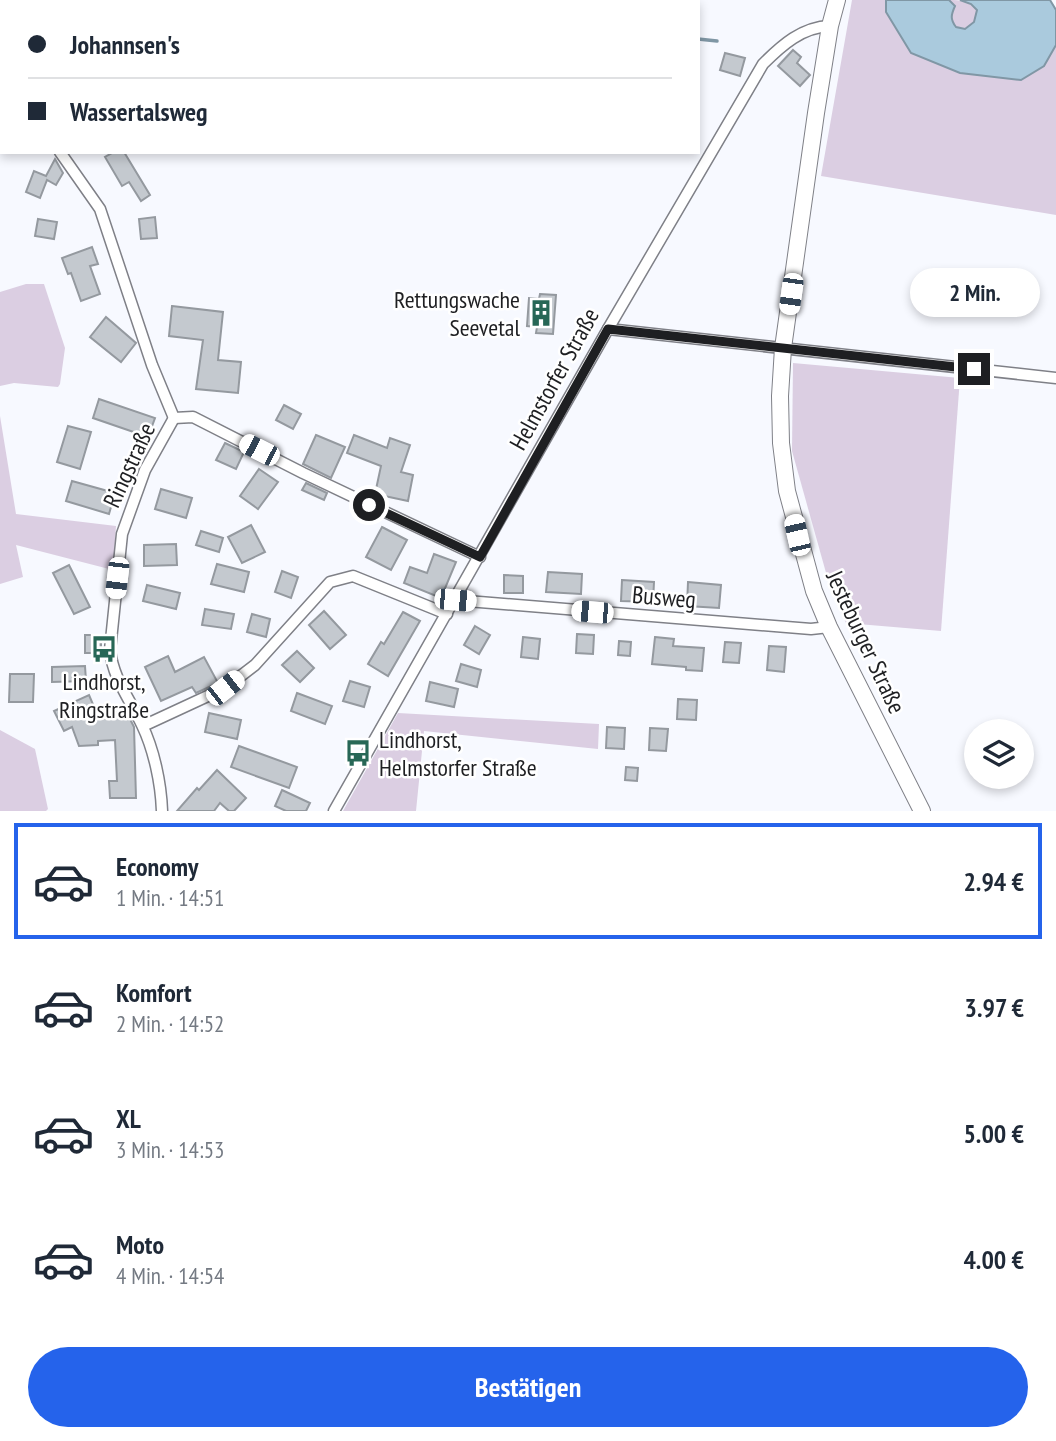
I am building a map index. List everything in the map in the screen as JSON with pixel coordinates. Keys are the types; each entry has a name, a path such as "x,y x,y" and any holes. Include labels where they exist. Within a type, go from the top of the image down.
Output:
{"main road":[{"path":"830,26 837,0"},
{"name":"Jesteburger Straße","path":"830,26 783,348 781,432 788,491 811,579 829,627 922,811"}],"street":[{"name":"Helmstorfer Straße","path":"334,811 608,329 764,64 784,43 820,27 830,26"},
{"name":"Ringstraße","path":"61,154 100,209 152,365 174,418 145,470 122,534 110,650 112,667 123,693 143,726 158,777 162,811"},
{"path":"608,329 1056,378"},
{"path":"174,418 193,416 303,473 480,557"},
{"path":"143,726 225,688 255,665 330,582 353,576 447,614"},
{"name":"Busweg","path":"455,600 811,629 829,627"}],"shaded area":[{"path":"852,0 886,0 887,12 939,63 960,73 1044,66 1056,45 1056,215 821,176"},
{"path":"949,0 957,0 974,7 977,10 974,22 965,29 956,27 951,21"},
{"path":"26,284 44,284 65,348 58,387 14,383 0,386 0,292"},
{"path":"793,363 960,378 941,631 846,623 830,587 792,451"},
{"path":"0,416 16,514 116,526 113,570 16,545 23,577 0,584"},
{"path":"398,713 599,724 598,749 424,731 416,811 343,811"},
{"path":"0,730 35,749 48,809 46,811 0,811"}],"water":[{"path":"886,0 949,0 955,6 952,17 954,24 965,29 974,22 977,10 971,4 960,0 1050,0 1056,10 1056,45 1044,66 1021,80 960,73 911,53 886,12"}],"building":[{"path":"793,50 801,57 797,63 810,75 800,86 778,66"},
{"path":"725,53 745,58 740,76 720,70"},
{"path":"110,154 125,154 150,195 141,201 129,182 122,186 105,157"},
{"path":"55,159 63,173 56,185 47,180 40,198 26,192 34,171 46,176"},
{"path":"155,217 157,238 141,239 139,219"},
{"path":"38,219 57,222 54,239 35,236"},
{"path":"92,247 98,264 90,266 100,294 81,301 71,273 68,274 62,258"},
{"name":"Rettungswache Seevetal","path":"540,294 556,295 553,334 536,333 537,327 527,326 529,298 539,299"},
{"path":"172,306 223,312 218,360 241,362 238,393 196,389 203,340 169,336"},
{"path":"106,317 136,343 121,362 90,337"},
{"path":"99,399 155,418 148,437 93,418"},
{"path":"284,405 301,414 293,429 276,420"},
{"path":"68,426 91,432 80,469 57,462"},
{"path":"316,435 345,447 331,478 303,464"},
{"path":"354,435 387,448 390,438 410,445 401,472 413,475 408,501 375,494 381,466 347,453"},
{"path":"225,443 244,452 236,469 216,460"},
{"path":"259,469 278,482 258,509 240,496"},
{"path":"72,481 115,493 109,514 66,501"},
{"path":"306,483 327,493 324,500 302,490"},
{"path":"161,489 192,498 186,518 155,509"},
{"path":"251,525 265,552 242,563 228,537"},
{"path":"382,527 407,540 391,570 366,557"},
{"path":"201,531 223,538 219,552 196,545"},
{"path":"176,544 177,565 144,566 144,545"},
{"path":"434,554 456,562 441,598 404,583 410,567 427,573"},
{"path":"217,564 249,572 244,592 211,584"},
{"path":"69,565 90,607 74,614 53,573"},
{"path":"282,571 298,577 291,598 275,592"},
{"path":"548,572 582,574 581,594 546,592"},
{"path":"504,575 523,576 523,593 504,593"},
{"path":"622,580 654,582 653,602 621,601"},
{"path":"688,582 721,585 719,608 687,606"},
{"path":"147,585 180,593 176,609 143,601"},
{"path":"205,609 234,614 231,629 202,625"},
{"path":"324,611 346,635 330,649 309,625"},
{"path":"403,612 420,621 388,676 368,664 381,642 384,644"},
{"path":"252,614 270,619 266,637 247,632"},
{"path":"475,626 490,635 479,654 464,645"},
{"path":"577,634 594,635 593,654 576,653"},
{"path":"85,635 101,635 101,653 85,653"},
{"path":"523,637 540,639 538,659 521,657"},
{"path":"655,637 674,639 673,646 704,648 702,671 652,664"},
{"path":"619,641 631,642 630,656 618,655"},
{"path":"725,642 741,643 739,663 723,662"},
{"path":"769,646 786,647 784,672 767,670"},
{"path":"297,651 314,668 300,682 282,665"},
{"path":"168,656 175,672 204,657 218,683 196,693 192,687 161,701 145,667"},
{"path":"461,664 481,670 477,687 456,681"},
{"path":"85,666 86,681 52,682 52,667"},
{"path":"10,674 34,674 33,702 9,702"},
{"path":"350,681 370,687 364,707 343,701"},
{"path":"430,682 458,689 454,707 426,701"},
{"path":"297,693 332,706 325,724 291,711"},
{"path":"89,695 97,714 126,711 134,727 136,798 110,798 109,781 117,781 115,740 98,741 98,745 79,746 72,727 64,731 54,711"},
{"path":"678,699 697,700 696,720 677,719"},
{"path":"209,713 241,720 237,739 205,732"},
{"path":"607,727 625,728 624,749 606,748"},
{"path":"650,728 668,729 666,751 649,750"},
{"path":"239,746 297,767 289,788 231,767"},
{"path":"626,767 638,768 637,781 625,780"},
{"path":"217,770 246,798 234,811 229,811 220,803 214,811 177,811 197,788 199,790"},
{"path":"282,790 310,803 306,811 286,811 275,806"}],"waterway":[{"path":"700,39 717,41"}],"place":[{"name":"Rettungswache Seevetal","path":"541,313"},
{"name":"Lindhorst, Ringstraße","path":"104,649"},
{"name":"Lindhorst, Helmstorfer Straße","path":"358,753"}],"route":[{"path":"369,505 480,557 608,329 974,369"}]}
